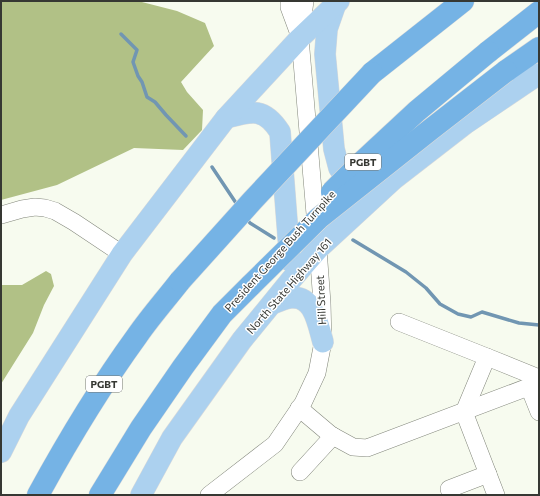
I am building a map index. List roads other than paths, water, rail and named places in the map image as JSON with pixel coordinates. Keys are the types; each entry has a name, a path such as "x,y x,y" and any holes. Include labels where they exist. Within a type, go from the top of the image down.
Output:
{"highway":[{"name":"PGBT","path":"38,495 57,460 96,396 137,336 180,281 252,201 372,73 453,3"},
{"name":"President George Bush Turnpike","path":"100,495 141,428 222,314 251,285 307,217 361,163 417,111 539,12"},
{"path":"251,285 319,218 506,71 539,48"}],"main road":[{"path":"1,452 19,416 122,254 226,118 300,38 337,3"},
{"path":"337,3 327,29 325,54 334,150 339,168 349,181 359,184 394,179"},
{"name":"North State Highway 161","path":"141,495 172,438 242,340 318,248 394,179 464,124 539,74"},
{"path":"226,118 252,112 265,115 275,124 280,132 291,280"},
{"path":"272,304 290,298 301,298 304,300 309,304 313,311 323,342"}],"street":[{"path":"289,1 289,7 300,38"},
{"path":"300,38 305,1"},
{"name":"Hill Street","path":"209,495 275,444 303,403 317,373 323,342 322,303 300,38"},
{"path":"1,215 35,207 55,211 122,254"},
{"path":"399,322 487,357 536,383"},
{"path":"487,357 464,412 496,495"},
{"path":"299,408 332,436 353,447 367,448 464,412 536,383"},
{"path":"536,383 539,412"},
{"path":"300,472 332,436"},
{"path":"451,495 449,489 488,474"}],"waterway":[{"path":"121,34 137,50 133,62 147,97 155,102 186,136"},
{"path":"212,167 238,206"},
{"path":"246,218 250,223 274,238"},
{"path":"353,240 406,272 426,288 440,304 458,314 471,317 482,312 519,323 539,325"}]}
